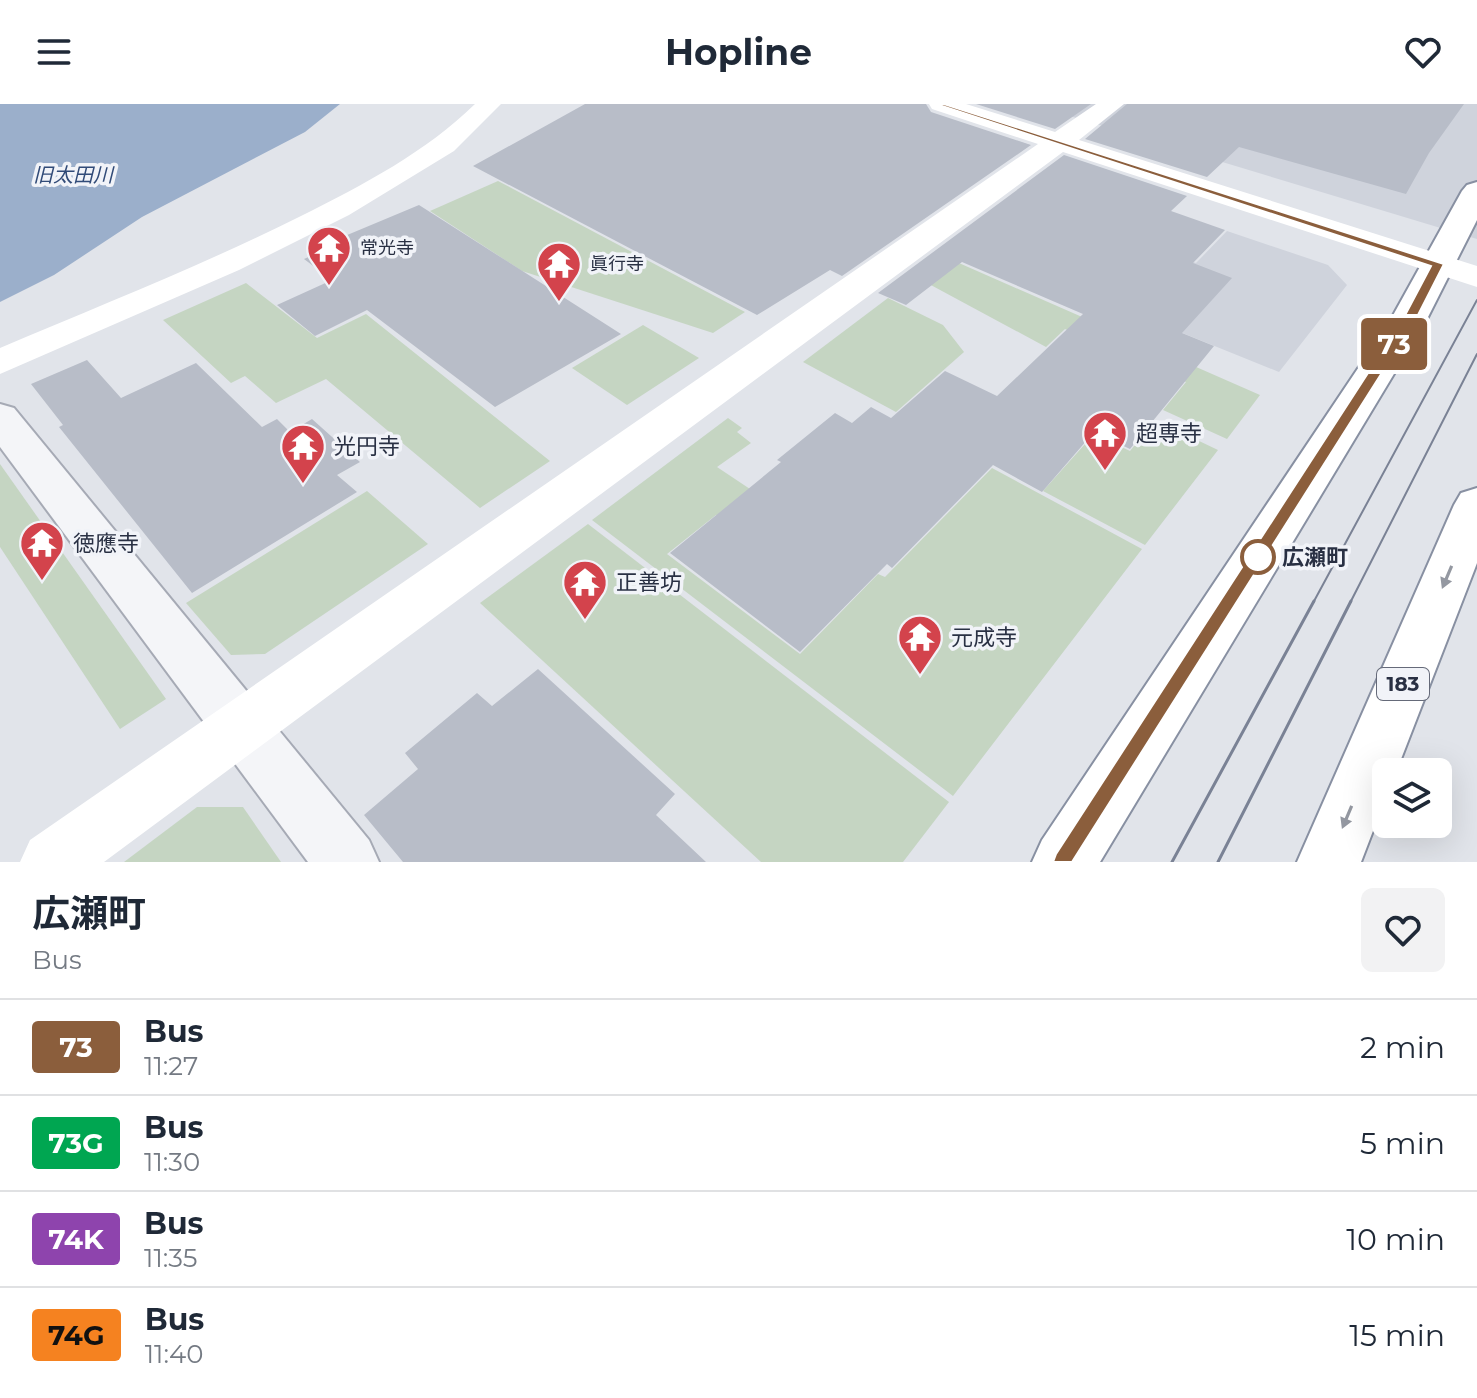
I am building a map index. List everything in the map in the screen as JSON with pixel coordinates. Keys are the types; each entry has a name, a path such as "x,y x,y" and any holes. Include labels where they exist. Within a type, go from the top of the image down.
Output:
{"main road":[{"path":"0,362 248,254 331,214 447,144 489,104"},
{"path":"941,104 1458,271"},
{"path":"52,862 1112,104"},
{"path":"1064,862 1409,319 1458,271 1477,191"},
{"name":"183","path":"1329,862 1477,505"}],"street":[{"path":"0,418 347,862"}],"shaded area":[{"path":"1030,104 1477,104 1477,239"},
{"path":"1227,231 1328,265 1347,285 1279,372 1101,300 1155,248 1196,263"}],"green space":[{"path":"498,181 745,312 713,333 522,271 430,211"},
{"path":"943,256 1260,395 1227,439 1163,410 1186,382 1065,329 1046,347 916,277"},
{"path":"246,283 317,338 366,314 550,461 480,508 326,379 276,403 245,376 231,383 163,320"},
{"path":"888,298 943,325 964,352 896,412 803,362"},
{"path":"643,325 699,358 627,405 572,368"},
{"path":"728,418 742,428 737,432 751,443 717,467 756,493 722,518 716,515 667,554 800,654 878,574 885,577 992,468 1142,549 953,796 592,520"},
{"path":"1155,420 1218,450 1145,545 1043,491 1094,434 1130,451"},
{"path":"0,464 166,699 120,729 0,547"},
{"path":"367,491 428,544 265,654 231,655 186,603"},
{"path":"588,524 949,802 903,862 761,862 480,603"},
{"path":"197,807 243,807 281,862 124,862"}],"water":[{"name":"旧太田川","path":"0,104 340,104 305,132 142,217 54,275 0,302"}],"building":[{"path":"585,104 926,104 931,112 1031,145 842,276 830,270 757,315 473,166"},
{"path":"976,104 1091,104 1055,129"},
{"path":"1127,104 1464,104 1429,153 1406,194 1239,147 1207,177 1085,139"},
{"path":"1064,155 1187,196 1171,211 1225,230 1193,263 1232,278 1182,333 1214,346 1130,449 1094,432 1042,492 993,465 892,568 887,564 800,652 670,553 781,462 777,460 835,413 852,423 871,407 891,418 945,371 997,396 1083,314 962,262 906,305 878,293"},
{"path":"419,205 621,334 495,407 367,310 315,336 277,305 332,280 304,259 345,241 340,238"},
{"path":"87,360 121,398 196,363 262,427 277,419 290,432 312,419 360,462 337,475 357,492 192,593 59,427 63,425 31,384"},
{"path":"538,669 675,794 656,815 706,862 403,862 364,815 418,769 405,753 477,693 492,706"}],"tram line":[{"path":"1313,603 1477,300"},
{"path":"1350,603 1477,354"},
{"path":"1172,862 1314,601"},
{"path":"1218,862 1351,601"}],"bus line":[{"name":"73","path":"941,104 1438,264 1409,319 1064,862"}],"place":[{"name":"常光寺","path":"329,287"},
{"name":"眞行寺","path":"559,303"},
{"name":"超専寺","path":"1105,472"},
{"name":"光円寺","path":"303,485"},
{"name":"広瀬町","path":"1258,557"},
{"name":"徳應寺","path":"42,582"},
{"name":"正善坊","path":"585,621"},
{"name":"元成寺","path":"920,676"}]}
